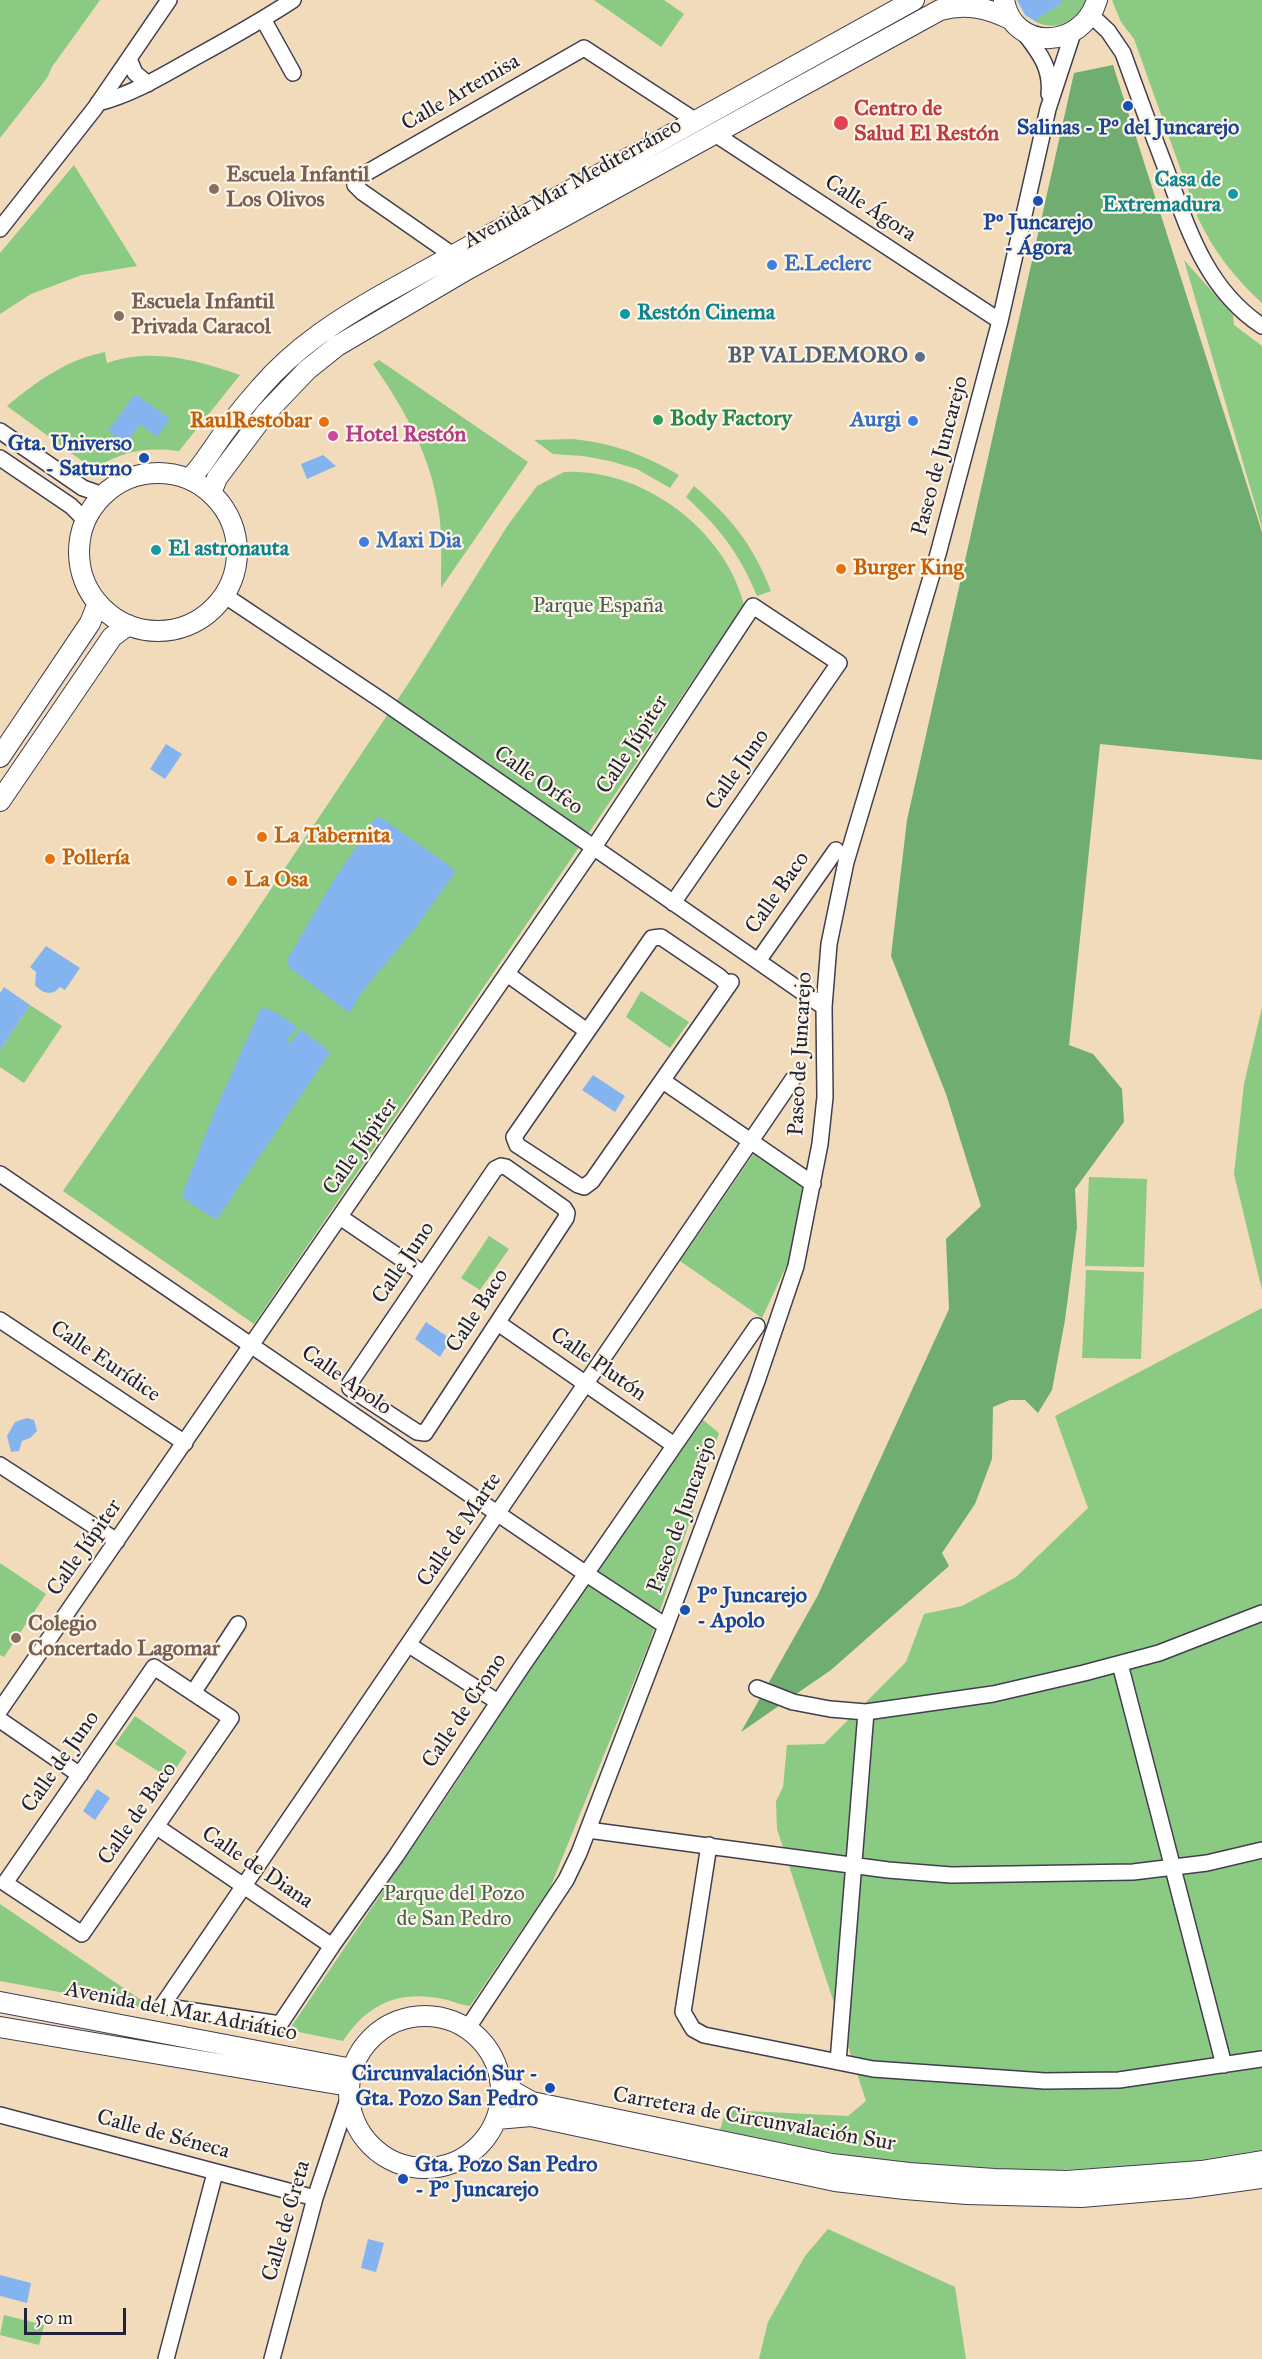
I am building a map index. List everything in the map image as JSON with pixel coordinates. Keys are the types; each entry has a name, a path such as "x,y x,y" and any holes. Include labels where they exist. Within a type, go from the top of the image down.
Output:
{"street":[{"path":"0,229 98,104 169,0"},
{"path":"98,104 121,98 148,84 293,0"},
{"name":"Avenida Mar Mediterráneo","path":"189,479 201,468 259,388 306,343 352,312 914,0"},
{"path":"1004,0 1016,24"},
{"name":"Avenida Mar Mediterráneo","path":"211,493 217,478 265,414 300,376 337,346 468,269 940,10 967,5 993,10 1033,35 1047,39 1073,33"},
{"path":"1073,33 1085,25 1094,8"},
{"path":"1094,8 1123,53 1185,225 1200,258 1217,284 1244,314 1262,326"},
{"path":"263,19 293,73"},
{"name":"Paseo de Juncarejo","path":"1016,24 1044,58 1051,80 1048,109"},
{"name":"Paseo de Juncarejo","path":"467,2028 566,1880 588,1830 757,1380 792,1276 813,1184 825,1097 824,1007 829,944 846,862 935,565 1000,321 1048,109 1073,33"},
{"name":"Calle Artemisa","path":"454,256 362,192 355,185 361,176 584,48 696,121"},
{"path":"129,59 135,73 148,84"},
{"name":"Calle Ágora","path":"715,134 1000,321"},
{"path":"0,431 83,488 103,495"},
{"path":"0,458 71,506 85,520"},
{"path":"167,473 189,479 211,493 226,511 234,531 237,553 234,575 224,595 198,620 181,627 146,630 128,625 112,616 98,603 86,585 80,563 79,542 85,520 103,495 122,482 144,474 167,473"},
{"name":"Calle Orfeo","path":"224,595 384,702 824,1007"},
{"path":"0,757 90,623 98,603"},
{"name":"Calle Júpiter","path":"0,1710 594,847 753,606"},
{"name":"Calle Juno","path":"673,903 839,663 753,606"},
{"path":"0,801 112,637 128,625"},
{"name":"Calle Baco","path":"758,962 836,850"},
{"path":"661,937 726,983 731,982 663,1081 592,1181 584,1187 514,1140 515,1134 652,938 661,937"},
{"path":"507,974 586,1031"},
{"name":"Calle de Marte","path":"162,2006 793,1079"},
{"path":"663,1081 813,1184"},
{"name":"Calle Baco","path":"428,1429 566,1218 567,1213 564,1208 506,1167 501,1166 495,1169"},
{"name":"Calle Juno","path":"350,1383 495,1169"},
{"name":"Calle Apolo","path":"0,1174 586,1574 666,1626"},
{"path":"340,1217 424,1274"},
{"name":"Calle Eurídice","path":"0,1320 185,1443"},
{"name":"Calle Plutón","path":"498,1323 674,1445"},
{"name":"Calle de Crono","path":"162,2006 280,2024 757,1326"},
{"name":"Calle Apolo","path":"350,1383 350,1388 354,1391 417,1432 425,1433 428,1429"},
{"path":"0,1465 117,1541"},
{"path":"757,1688 793,1702 830,1709 866,1712 993,1694 1159,1653 1262,1612"},
{"path":"194,1693 238,1624"},
{"path":"409,1645 498,1702"},
{"path":"1120,1664 1224,2065"},
{"name":"Calle de Juno","path":"81,1934 5,1883 154,1667 231,1718"},
{"path":"838,2062 866,1712"},
{"name":"Calle de Baco","path":"81,1934 231,1718"},
{"path":"0,1720 80,1775"},
{"name":"Calle de Diana","path":"156,1827 332,1946"},
{"path":"588,1830 854,1865 951,1875 1133,1872 1207,1863 1262,1850"},
{"path":"709,1845 683,2012 693,2029 704,2035 873,2069 1045,2080 1119,2080 1262,2059"},
{"name":"Avenida del Mar Adriático","path":"0,2002 350,2084"},
{"path":"423,2016 446,2019 467,2028 482,2041 493,2057 500,2075 501,2097 497,2119 490,2133 464,2158 439,2167 413,2167 389,2159 368,2143 354,2121 350,2084 363,2048 379,2031 400,2020 423,2016"},
{"name":"Avenida del Mar Adriático","path":"0,2027 350,2084"},
{"name":"Carretera de Circunvalación Sur","path":"500,2075 514,2092 532,2102 832,2164 994,2179 1067,2181 1201,2171 1262,2161"},
{"name":"Calle de Creta","path":"272,2359 315,2198 350,2084"},
{"name":"Calle de Séneca","path":"0,2115 315,2198"},
{"name":"Carretera de Circunvalación Sur","path":"497,2119 531,2116 835,2181 967,2194 1081,2197 1188,2188 1262,2178"},
{"path":"166,2359 214,2173"}],"green space":[{"path":"0,0 100,0 52,67 47,78 0,138"},
{"path":"594,0 664,0 684,14 661,47"},
{"path":"1061,0 1087,0 1073,19 1061,25 1038,23 1037,18 1061,4"},
{"path":"1112,0 1262,0 1262,303 1226,264 1198,218 1134,39 1121,22"},
{"path":"1113,65 1262,532 1262,760 1100,744 1069,1045 1093,1054 1122,1089 1124,1122 1075,1189 1077,1227 1065,1320 1052,1390 1038,1413 1025,1400 1010,1400 993,1407 992,1459 975,1504 942,1553 949,1566 831,1670 741,1732 818,1595 949,1309 946,1239 981,1206 946,1094 891,956 907,820 1074,73"},
{"path":"74,165 137,266 82,275 31,294 0,314 0,253"},
{"path":"1184,260 1233,315 1234,325 1262,346 1262,528"},
{"path":"105,352 107,363 140,356 174,357 240,375 179,451 134,452 93,469 7,406 29,388 65,366"},
{"path":"379,360 528,462 441,588 440,523 433,482 412,429 373,364"},
{"path":"573,439 628,451 654,461 679,475 670,488 637,469 583,456 553,454 534,440"},
{"name":"Parque España","path":"564,472 593,473 622,480 650,492 676,509 699,528 719,552 734,577 744,605 254,1324 63,1191 241,934 414,675 508,525 537,486"},
{"path":"694,486 720,509 740,533 757,560 771,591 757,596 728,542 709,519 686,497"},
{"path":"641,991 689,1022 670,1048 626,1017"},
{"path":"30,1005 62,1026 24,1083 0,1067 0,1050"},
{"path":"1262,1007 1262,1290 1234,1174 1244,1084"},
{"path":"755,1152 805,1187 791,1256 762,1318 680,1261"},
{"path":"1089,1177 1147,1179 1144,1267 1085,1266"},
{"path":"489,1236 509,1249 480,1290 461,1278"},
{"path":"1086,1270 1144,1272 1141,1359 1082,1358"},
{"path":"1262,1308 1262,2150 1175,2164 1021,2172 869,2160 720,2130 726,2110 848,2116 866,2101 777,1829 776,1801 783,1787 787,1745 824,1744 906,1662 924,1614 962,1606 1016,1577 1088,1508 1055,1416"},
{"name":"Parque del Pozo de San Pedro","path":"703,1420 719,1433 649,1644 550,1888 470,2006 427,1997 398,1999 374,2009 353,2028 343,2041 289,2030 454,1786 535,1661"},
{"path":"0,1563 46,1594 4,1657 0,1655"},
{"path":"135,1716 187,1752 169,1778 115,1744"},
{"path":"0,1904 147,2004 145,2008 0,1981"},
{"path":"828,2229 955,2287 966,2359 759,2359 768,2322 805,2256"},
{"path":"4,2315 44,2325 39,2345 0,2335"}],"water":[{"path":"1017,0 1062,0 1061,4 1038,18 1038,23 1025,15"},
{"path":"135,394 170,419 157,437 140,424 126,444 108,431"},
{"path":"323,455 336,466 307,479 301,464"},
{"path":"166,744 182,754 165,779 150,769"},
{"path":"376,817 380,817 455,872 417,926 348,1012 289,967 287,960 332,883"},
{"path":"46,946 80,968 65,990 60,987 54,992 47,993 35,985 36,972 30,967"},
{"path":"4,987 30,1005 0,1050 0,993"},
{"path":"261,1008 275,1012 297,1027 287,1040 291,1043 300,1029 328,1050 329,1054 217,1219 182,1196 217,1106"},
{"path":"593,1075 625,1096 615,1112 582,1090"},
{"path":"426,1322 451,1339 440,1357 415,1339"},
{"path":"27,1418 34,1420 37,1431 30,1438 22,1441 19,1451 11,1452 7,1436 15,1422"},
{"path":"97,1789 110,1798 95,1820 83,1811"},
{"path":"368,2239 384,2243 376,2272 361,2268"},
{"path":"0,2275 31,2283 27,2303 0,2296"}],"place":[{"name":"Salinas - Pº del Juncarejo","path":"1128,106"},
{"name":"Centro de Salud El Restón","path":"841,123"},
{"name":"Escuela Infantil Los Olivos","path":"214,189"},
{"name":"Casa de Extremadura","path":"1233,194"},
{"name":"Pº Juncarejo - Ágora","path":"1038,201"},
{"name":"E.Leclerc","path":"772,265"},
{"name":"Restón Cinema","path":"625,314"},
{"name":"Escuela Infantil Privada Caracol","path":"119,316"},
{"name":"BP VALDEMORO","path":"920,357"},
{"name":"Body Factory","path":"658,420"},
{"name":"Aurgi","path":"913,421"},
{"name":"RaulRestobar","path":"324,422"},
{"name":"Hotel Restón","path":"333,436"},
{"name":"Gta. Universo - Saturno","path":"144,458"},
{"name":"Maxi Dia","path":"364,542"},
{"name":"El astronauta","path":"156,550"},
{"name":"Burger King","path":"841,569"},
{"name":"La Tabernita","path":"262,837"},
{"name":"Pollería","path":"50,859"},
{"name":"La Osa","path":"232,881"},
{"name":"Pº Juncarejo - Apolo","path":"685,1610"},
{"name":"Colegio Concertado Lagomar","path":"16,1638"},
{"name":"Circunvalación Sur - Gta. Pozo San Pedro","path":"550,2088"},
{"name":"Gta. Pozo San Pedro - Pº Juncarejo","path":"403,2179"}]}
